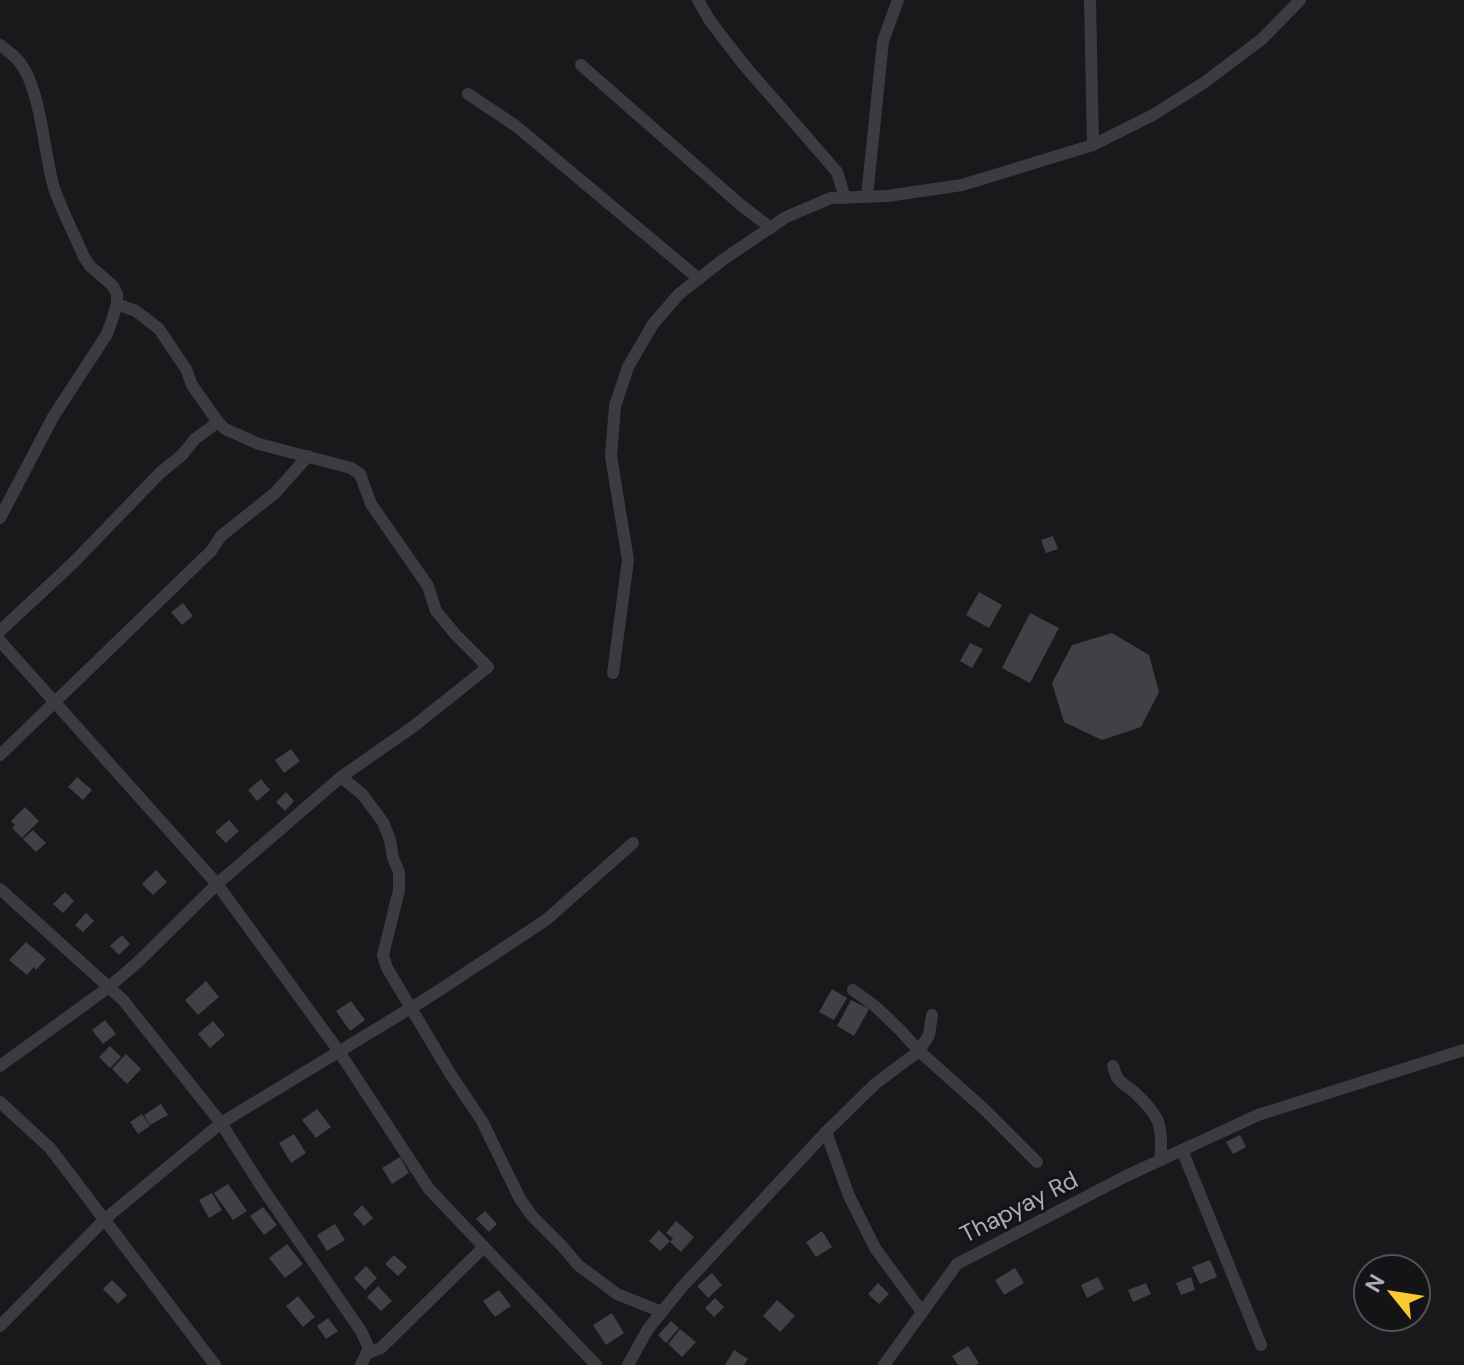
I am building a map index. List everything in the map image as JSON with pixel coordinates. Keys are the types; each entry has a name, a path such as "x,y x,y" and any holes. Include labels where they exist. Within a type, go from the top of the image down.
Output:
{"street":[{"path":"698,0 744,65 837,172 845,198"},
{"path":"867,197 883,41 898,0"},
{"path":"1090,0 1093,145"},
{"path":"613,673 628,560 611,456 615,406 628,367 653,324 679,294 786,217 831,198 887,196 962,185 1093,145 1153,115 1205,82 1262,39 1300,0"},
{"path":"0,45 25,69 40,119 55,191 84,257 117,294 117,304 107,334 53,417 0,518"},
{"path":"581,65 771,228"},
{"path":"468,94 516,126 699,279"},
{"path":"0,1066 109,987 217,884 341,777 414,726 488,667 436,611 428,586 371,504 360,474 351,468 259,444 225,429 192,385 186,369 159,329 136,311 117,304"},
{"path":"0,631 73,563 195,439 218,422"},
{"path":"0,755 211,551 221,536 275,493 308,456"},
{"path":"0,641 217,884 338,1050 429,1189 596,1365"},
{"path":"341,777 355,788 383,822 399,872 399,890 383,955 387,968 482,1121 520,1199 578,1265 617,1294 662,1312"},
{"path":"0,1326 105,1219 221,1123 546,920 633,843"},
{"path":"0,889 123,1000 221,1123 361,1331 369,1349 364,1360"},
{"path":"853,990 875,1006 1037,1162"},
{"path":"628,1365 648,1329 682,1287 826,1132 875,1084 919,1051 929,1035 932,1015"},
{"name":"Thapyay Rd","path":"884,1365 957,1264 1126,1176 1258,1115 1464,1050"},
{"path":"1113,1066 1117,1079 1154,1111 1163,1136 1160,1160"},
{"path":"0,1102 50,1148 215,1365"},
{"path":"826,1132 849,1196 875,1248 922,1312"},
{"path":"1182,1150 1261,1345"},
{"path":"364,1360 381,1348 484,1247"}],"building":[{"path":"1053,536 1058,549 1046,553 1041,540"},
{"path":"979,592 1002,605 989,628 966,615"},
{"path":"183,603 193,616 182,625 171,612"},
{"path":"1030,613 1059,628 1030,683 1002,668"},
{"path":"1112,633 1149,655 1159,692 1141,727 1102,740 1064,722 1052,683 1072,645"},
{"path":"970,643 983,649 972,668 960,661"},
{"path":"291,749 300,761 284,773 275,760"},
{"path":"77,777 92,790 83,800 68,787"},
{"path":"261,779 270,790 257,801 248,790"},
{"path":"286,792 294,801 285,811 276,802"},
{"path":"25,807 39,821 22,838 12,828 15,825 11,821"},
{"path":"229,820 239,831 226,843 215,832"},
{"path":"33,830 46,843 36,852 23,839"},
{"path":"156,870 167,882 153,895 142,884"},
{"path":"65,892 74,901 63,913 53,904"},
{"path":"86,913 94,921 83,932 75,925"},
{"path":"122,935 130,944 119,955 110,946"},
{"path":"26,942 46,959 27,975 9,960"},
{"path":"206,981 219,997 198,1015 185,1000"},
{"path":"832,989 847,998 834,1020 819,1012"},
{"path":"851,1000 869,1009 854,1036 837,1026"},
{"path":"351,1001 365,1020 350,1031 336,1011"},
{"path":"105,1020 116,1034 103,1044 92,1030"},
{"path":"213,1021 225,1035 210,1048 198,1034"},
{"path":"110,1046 121,1057 110,1068 99,1057"},
{"path":"126,1054 141,1069 127,1084 112,1069"},
{"path":"161,1104 168,1115 150,1125 144,1115"},
{"path":"317,1109 331,1127 316,1138 302,1120"},
{"path":"142,1114 150,1126 138,1134 130,1122"},
{"path":"294,1134 306,1153 291,1163 279,1143"},
{"path":"1240,1135 1246,1147 1233,1154 1226,1142"},
{"path":"400,1157 409,1173 392,1184 382,1168"},
{"path":"228,1184 247,1211 233,1220 214,1193"},
{"path":"212,1193 222,1210 209,1218 199,1200"},
{"path":"362,1205 373,1218 364,1226 353,1214"},
{"path":"263,1207 277,1225 264,1235 250,1216"},
{"path":"485,1211 497,1224 489,1232 476,1219"},
{"path":"676,1221 694,1237 681,1252 670,1242 673,1238 666,1233"},
{"path":"335,1224 345,1240 327,1251 317,1235"},
{"path":"659,1230 670,1241 660,1251 649,1241"},
{"path":"822,1231 832,1247 816,1257 806,1242"},
{"path":"287,1244 303,1264 285,1278 269,1258"},
{"path":"394,1255 407,1267 398,1276 385,1264"},
{"path":"1210,1260 1217,1277 1200,1284 1192,1267"},
{"path":"366,1266 377,1278 365,1290 354,1278"},
{"path":"1015,1268 1024,1283 1004,1295 995,1280"},
{"path":"712,1273 722,1285 708,1298 697,1286"},
{"path":"1098,1277 1104,1289 1087,1298 1081,1285"},
{"path":"1191,1277 1195,1290 1181,1295 1176,1283"},
{"path":"112,1280 127,1295 118,1304 103,1289"},
{"path":"878,1283 889,1294 879,1304 868,1294"},
{"path":"1146,1283 1151,1294 1133,1302 1128,1290"},
{"path":"378,1286 392,1301 381,1311 367,1297"},
{"path":"499,1290 511,1306 495,1317 483,1301"},
{"path":"298,1296 315,1317 303,1327 286,1306"},
{"path":"715,1298 724,1307 714,1317 705,1308"},
{"path":"777,1300 795,1316 780,1332 763,1316"},
{"path":"612,1313 624,1333 606,1345 593,1325"},
{"path":"328,1318 338,1331 326,1339 317,1326"},
{"path":"671,1321 679,1328 666,1343 658,1335"},
{"path":"680,1329 696,1342 682,1357 668,1344"},
{"path":"968,1346 979,1363 958,1365 952,1356"},
{"path":"734,1350 748,1359 744,1365 725,1365"}]}
